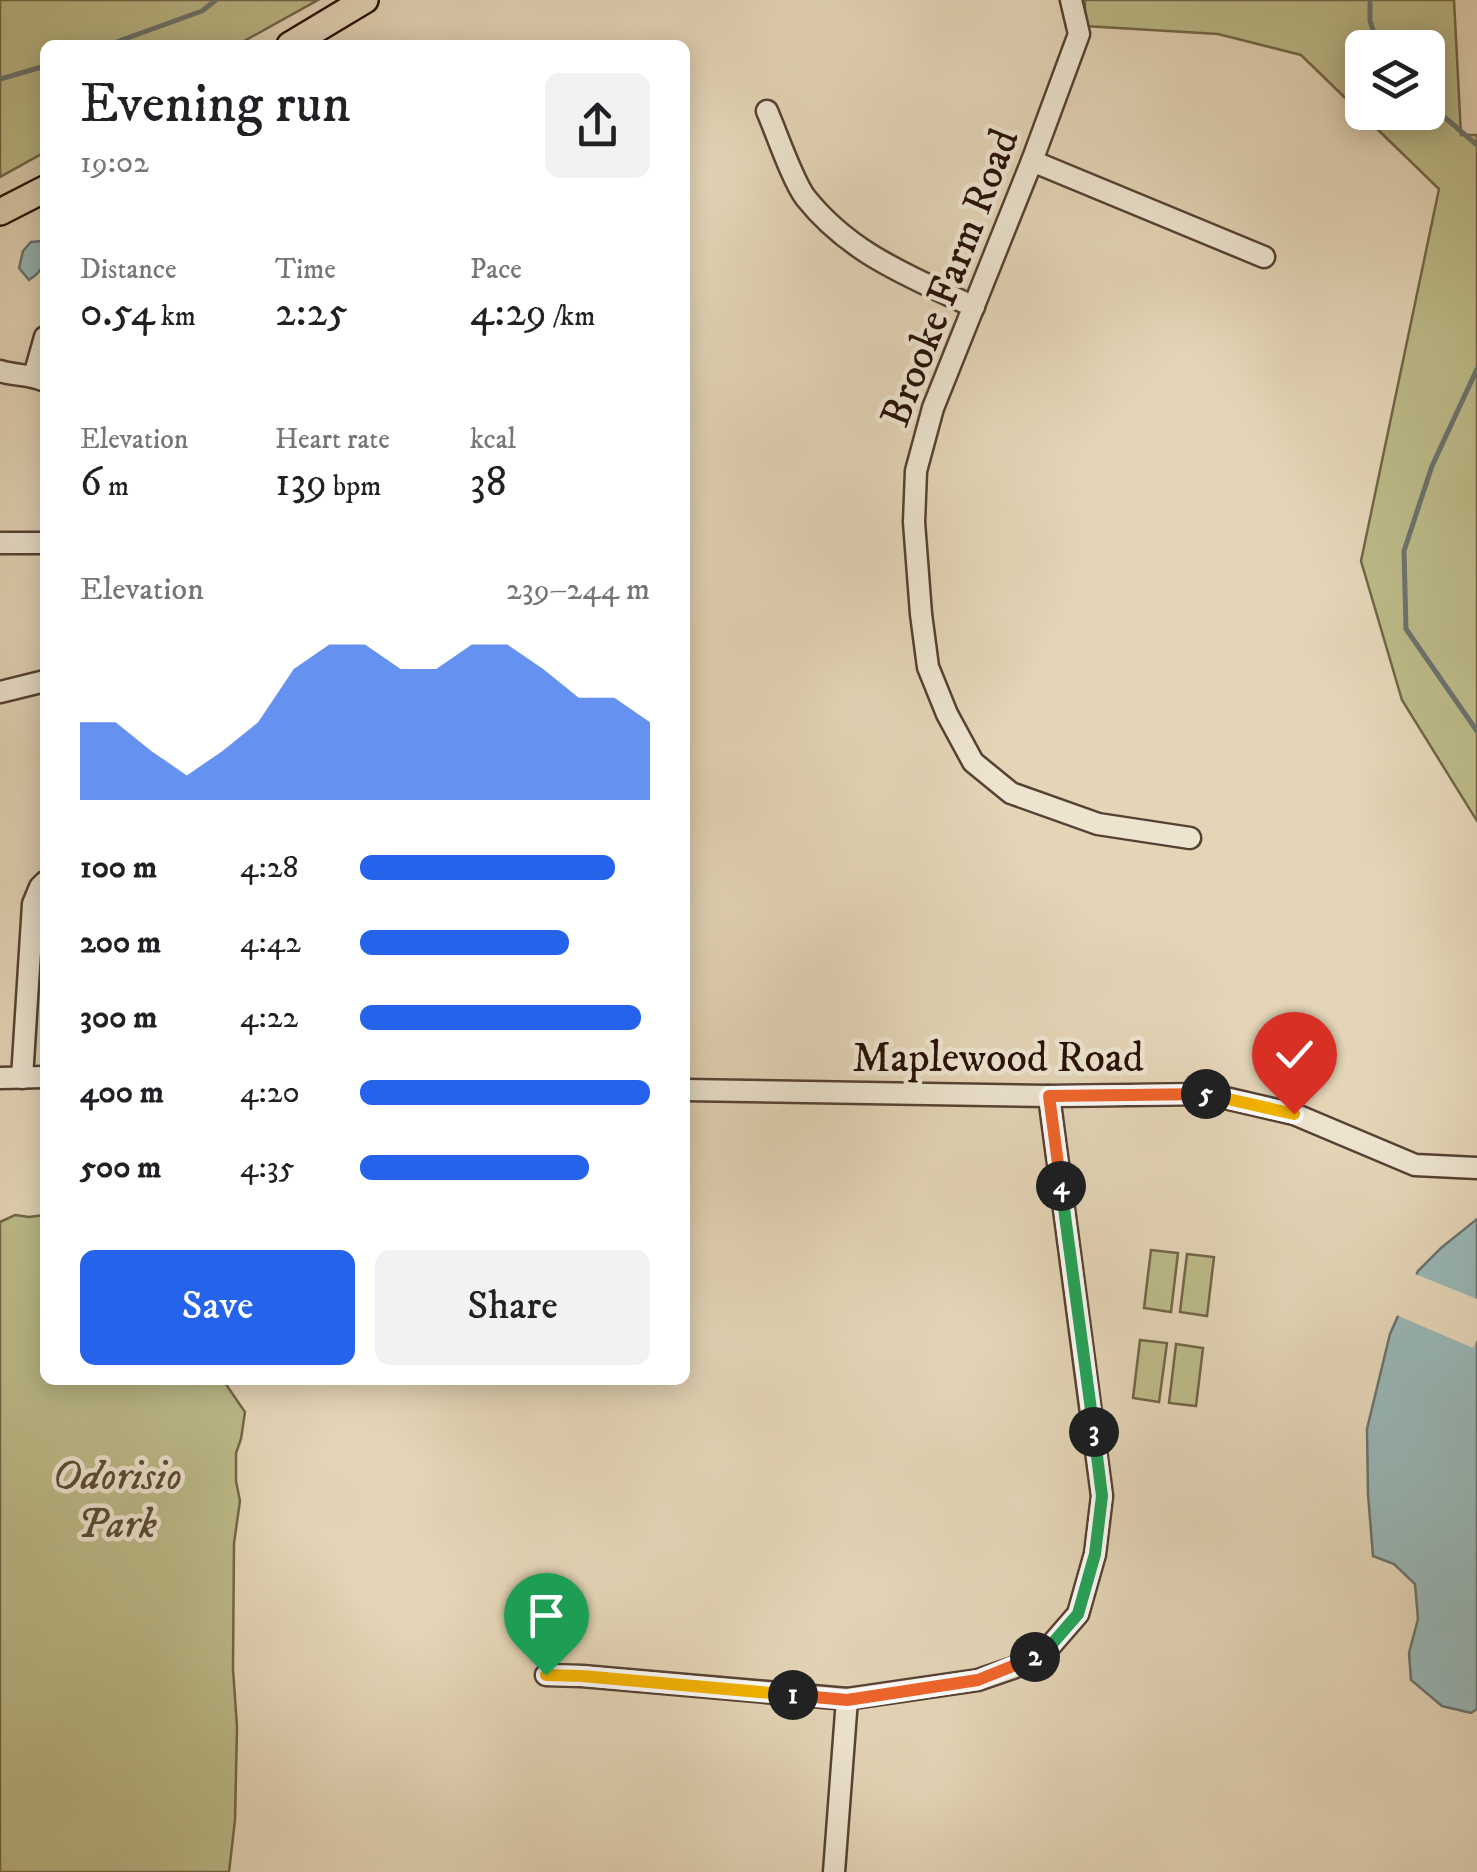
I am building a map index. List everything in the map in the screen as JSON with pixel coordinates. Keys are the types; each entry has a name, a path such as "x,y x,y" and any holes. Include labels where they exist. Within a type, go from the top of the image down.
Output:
{"main road":[{"path":"298,40 365,0"},
{"path":"0,212 40,192"}],"street":[{"name":"Brooke Farm Road","path":"1072,0 1079,34 933,408 916,472 914,522 928,666 974,762 1011,792 1098,824 1190,838"},
{"path":"766,111 803,194 844,238 876,260 974,307"},
{"path":"1032,160 1264,257"},
{"path":"0,371 40,379"},
{"path":"0,543 40,543"},
{"path":"0,692 40,682"},
{"path":"40,887 32,904 11,1078 40,1078"},
{"name":"Maplewood Road","path":"690,1090 1049,1096 1208,1094 1294,1114 1415,1165 1477,1168"},
{"path":"546,1675 847,1700 978,1680 1045,1652 1078,1614 1095,1554 1102,1496 1049,1096"},
{"path":"834,1872 847,1700"}],"green space":[{"path":"0,0 318,0 246,40 40,40 40,155 0,177"},
{"path":"1085,0 1454,0 1461,135 1477,135 1477,821 1402,700 1361,561 1439,189 1378,130 1445,130 1445,30 1345,30 1345,98 1301,55 1218,34 1085,26"},
{"name":"Odorisio Park","path":"15,1215 40,1216 40,1385 226,1385 245,1412 236,1453 240,1501 234,1543 233,1669 237,1727 235,1820 229,1872 0,1872 0,1222"},
{"path":"1151,1250 1178,1253 1171,1312 1144,1308"},
{"path":"1187,1254 1214,1257 1207,1316 1180,1312"},
{"path":"1140,1340 1167,1343 1159,1402 1133,1398"},
{"path":"1176,1344 1203,1348 1196,1406 1169,1403"}],"water":[{"path":"40,241 40,269 29,280 19,268 23,251 31,242"},
{"path":"1477,1219 1477,1709 1471,1713 1442,1706 1411,1680 1409,1653 1418,1619 1415,1584 1394,1564 1373,1556 1367,1429 1390,1334 1418,1271"}],"pier":[{"path":"1378,1259 1477,1299 1477,1340 1473,1348 1359,1299 1372,1261"}],"waterway":[{"path":"122,40 202,11 216,0"},
{"path":"1370,0 1373,30"},
{"path":"0,79 40,67"},
{"path":"1445,118 1477,145"},
{"path":"1477,369 1432,466 1404,551 1406,629 1477,731"}],"route":[{"path":"546,1675 847,1700 978,1680 1045,1652 1078,1614 1095,1554 1102,1496 1049,1096 1208,1094 1294,1114"}]}
